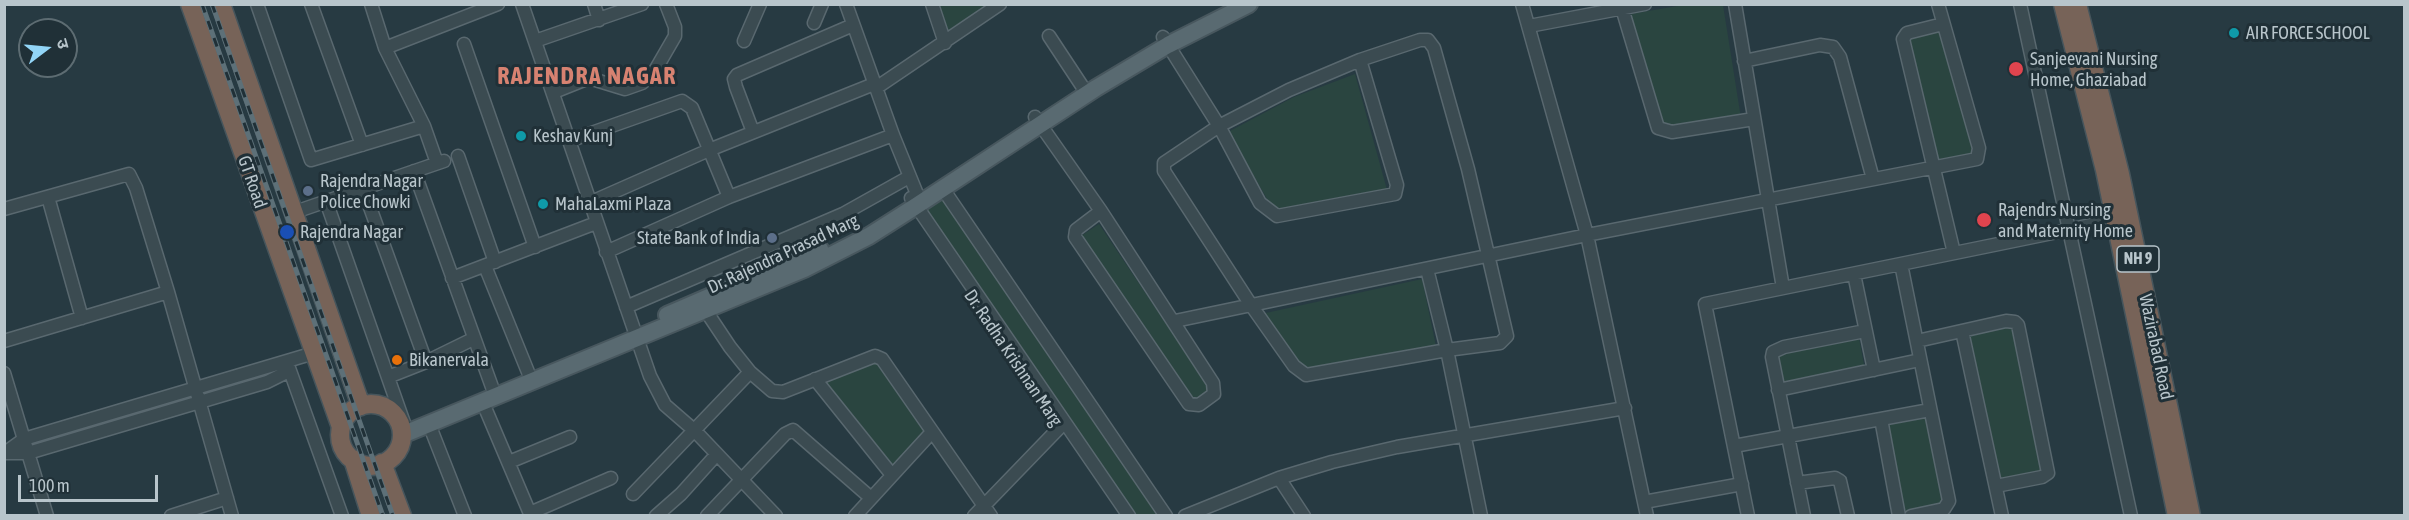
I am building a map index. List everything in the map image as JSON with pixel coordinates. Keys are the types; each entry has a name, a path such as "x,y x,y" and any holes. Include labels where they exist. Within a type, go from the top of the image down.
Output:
{"highway":[{"name":"GT Road","path":"190,4 342,427"},
{"name":"GT Road","path":"221,4 361,406"},
{"name":"Wazirabad Road","path":"2063,4 2116,220 2177,516"},
{"name":"Wazirabad Road","path":"2077,4 2120,174 2191,516"},
{"path":"353,459 364,464 382,463 396,453 402,427 394,414 384,406 372,404 361,406 346,416 342,427 343,445 353,459 371,516"},
{"path":"382,463 402,516"}],"main road":[{"name":"Dr. Rajendra Prasad Marg","path":"402,427 429,424 483,402 636,334 866,226 913,201 1038,121 1096,88 1224,4"},
{"name":"Dr. Rajendra Prasad Marg","path":"402,427 528,372 706,311 804,269 869,236 913,201 943,189 1038,121 1082,86 1165,41 1249,4"}],"street":[{"path":"257,4 311,160 424,126"},
{"path":"311,4 362,145"},
{"path":"295,212 441,162 385,48 371,4"},
{"path":"385,48 498,4"},
{"path":"522,4 650,376 665,405 695,431 776,516"},
{"path":"594,4 599,20"},
{"path":"534,41 642,4"},
{"path":"554,92 589,78 625,89 642,84 653,74 675,36 675,27 666,4"},
{"path":"744,41 760,4"},
{"path":"814,23 822,4"},
{"path":"846,4 909,177 913,201 1129,516"},
{"path":"932,4 945,43"},
{"path":"589,203 753,132 875,86 945,43 1000,4"},
{"path":"1522,4 1587,235 1647,516"},
{"path":"1529,26 1646,4"},
{"path":"1735,4 1783,288"},
{"path":"1175,321 1587,235 1977,159 1979,154 1938,4"},
{"path":"2020,4 2131,516"},
{"path":"1622,8 1658,128 1672,132 1754,119"},
{"path":"1943,24 1907,33 1903,39 1954,253"},
{"path":"753,132 736,87 734,79 736,75 854,25"},
{"path":"1049,36 1082,86"},
{"path":"1420,40 1432,43 1489,255 1507,336 1505,340 1306,375 1294,366 1251,305 1163,167 1168,157 1219,126 1289,90 1360,60 1420,40"},
{"path":"1165,41 1219,126 1260,203 1271,214 1288,215 1395,194 1396,185 1360,60"},
{"path":"464,44 535,247"},
{"path":"1744,61 1820,45 1833,47 1840,57 1873,179"},
{"path":"569,141 682,101 692,108 729,197"},
{"path":"1038,121 1101,211 1175,321 1215,389 1214,394 1199,405 1189,404 1077,242 1074,234 1076,230 1101,211"},
{"path":"606,252 729,197 893,135"},
{"path":"458,156 490,264 528,372"},
{"path":"414,171 472,339 492,387"},
{"path":"4,209 129,174 136,188 168,292 232,516"},
{"path":"626,308 843,214 909,177"},
{"path":"363,188 426,362"},
{"path":"943,189 1166,516"},
{"path":"48,197 82,318"},
{"path":"326,201 388,377 402,427"},
{"name":"Dr. Radha Krishnan Marg","path":"913,201 1119,516"},
{"path":"1748,516 1705,304 2116,220"},
{"path":"452,278 596,223"},
{"path":"1901,264 1948,505 1944,509 1911,516"},
{"path":"1426,268 1447,350 1481,516"},
{"path":"1854,274 1874,370"},
{"path":"4,341 168,292"},
{"path":"706,311 750,372 777,393 874,356 879,357 992,516"},
{"path":"1917,341 2010,321 2015,321 2020,330 2048,473 2042,477 1996,486"},
{"path":"1962,331 2002,516"},
{"path":"1804,516 1772,360 1773,352 1784,347 1865,332"},
{"path":"388,377 426,362 472,339"},
{"path":"5,453 24,439 194,388 289,364 314,353"},
{"path":"1778,390 1920,360"},
{"path":"5,453 28,453 281,377 289,364"},
{"path":"289,364 342,516"},
{"path":"633,494 750,372"},
{"path":"4,373 47,516"},
{"path":"815,379 892,475"},
{"path":"483,402 530,514 611,478"},
{"path":"1185,516 1279,478 1332,462 1397,447 1625,408"},
{"path":"1734,446 1930,410"},
{"path":"1881,419 1899,516"},
{"path":"429,424 465,516"},
{"path":"974,516 1060,427"},
{"path":"708,516 785,434 793,430 871,498"},
{"path":"855,516 932,432"},
{"path":"509,462 570,437"},
{"path":"656,516 681,494 717,454"},
{"path":"1279,478 1304,516"},
{"path":"1797,483 1835,478 1840,481 1848,516"},
{"path":"1644,502 1742,484"},
{"path":"171,516 227,498"}],"green space":[{"path":"939,4 997,5 949,33"},
{"path":"1683,5 1723,5 1741,118 1663,133 1631,14"},
{"path":"1941,28 1976,162 1939,167 1906,37"},
{"path":"1355,74 1389,197 1277,216 1228,132 1294,97"},
{"path":"945,195 1160,515 1123,515 915,213"},
{"path":"1099,224 1212,392 1194,404 1081,236"},
{"path":"1422,279 1437,351 1304,377 1261,314"},
{"path":"2012,325 2043,475 2001,484 1970,334"},
{"path":"1859,338 1865,370 1782,386 1776,354"},
{"path":"877,359 929,433 895,472 819,382"},
{"path":"1927,418 1945,509 1904,515 1887,425"}],"railway":[{"path":"202,4 383,516"},
{"path":"212,4 393,516"}],"place":[{"name":"AIR FORCE SCHOOL","path":"2234,33"},
{"name":"Sanjeevani Nursing Home, Ghaziabad","path":"2016,69"},
{"name":"Keshav Kunj","path":"521,136"},
{"name":"Rajendra Nagar Police Chowki","path":"308,191"},
{"name":"MahaLaxmi Plaza","path":"543,204"},
{"name":"Rajendrs Nursing and Maternity Home","path":"1984,220"},
{"name":"Rajendra Nagar","path":"287,232"},
{"name":"State Bank of India","path":"772,238"},
{"name":"Bikanervala","path":"397,360"}],"district":[{"name":"RAJENDRA NAGAR","path":"587,76"}]}
